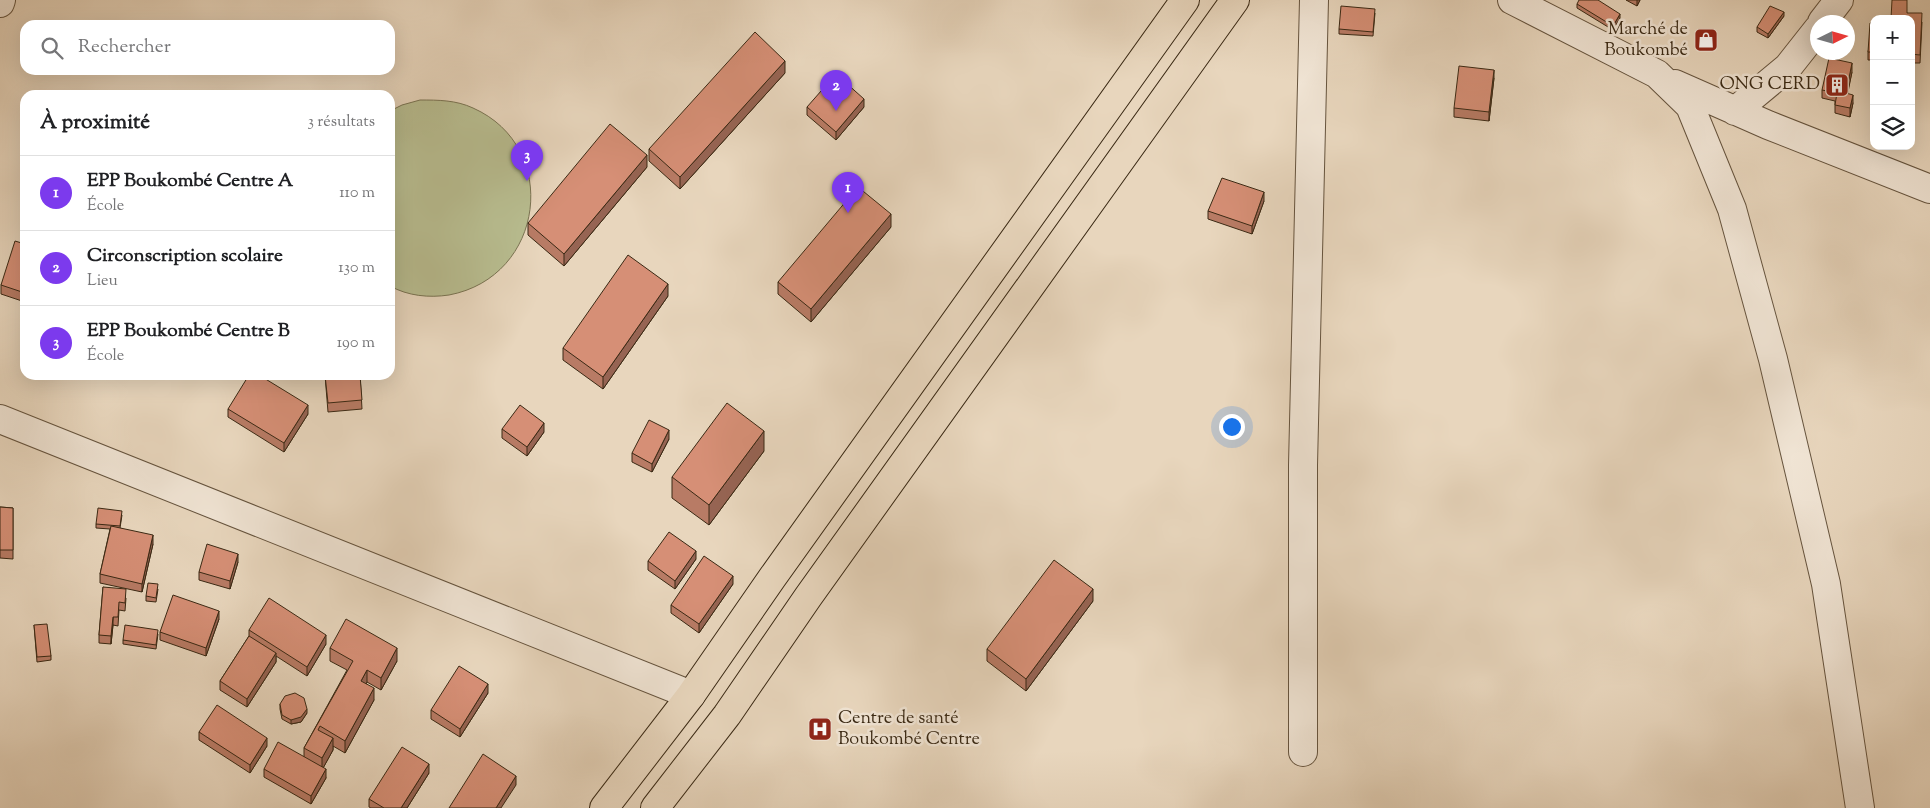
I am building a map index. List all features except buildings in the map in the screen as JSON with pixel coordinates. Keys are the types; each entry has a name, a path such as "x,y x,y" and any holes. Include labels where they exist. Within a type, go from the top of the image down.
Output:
{"main road":[{"path":"604,808 691,695 778,570 1185,0"},
{"path":"656,808 727,715 808,597 1235,0"}],"street":[{"path":"1303,752 1303,465 1314,0"},
{"path":"1512,0 1682,88 1930,189"},
{"path":"1827,15 1839,0"},
{"path":"1735,111 1788,68 1810,39"},
{"path":"1657,74 1690,106 1732,209 1773,359 1826,584 1860,808"},
{"path":"0,419 691,695"}],"green space":[{"path":"420,100 433,100 460,103 473,108 501,126 520,151 529,180 530,209 522,238 506,264 481,283 449,295 419,295 395,288 395,108"}],"place":[{"name":"Marché de Boukombé","path":"1706,40"},
{"name":"ONG CERD","path":"1837,85"},
{"name":"Circonscription scolaire","path":"836,111"},
{"name":"EPP Boukombé Centre B","path":"527,181"},
{"name":"EPP Boukombé Centre A","path":"848,213"},
{"name":"Centre de santé Boukombé Centre","path":"820,729"}]}
